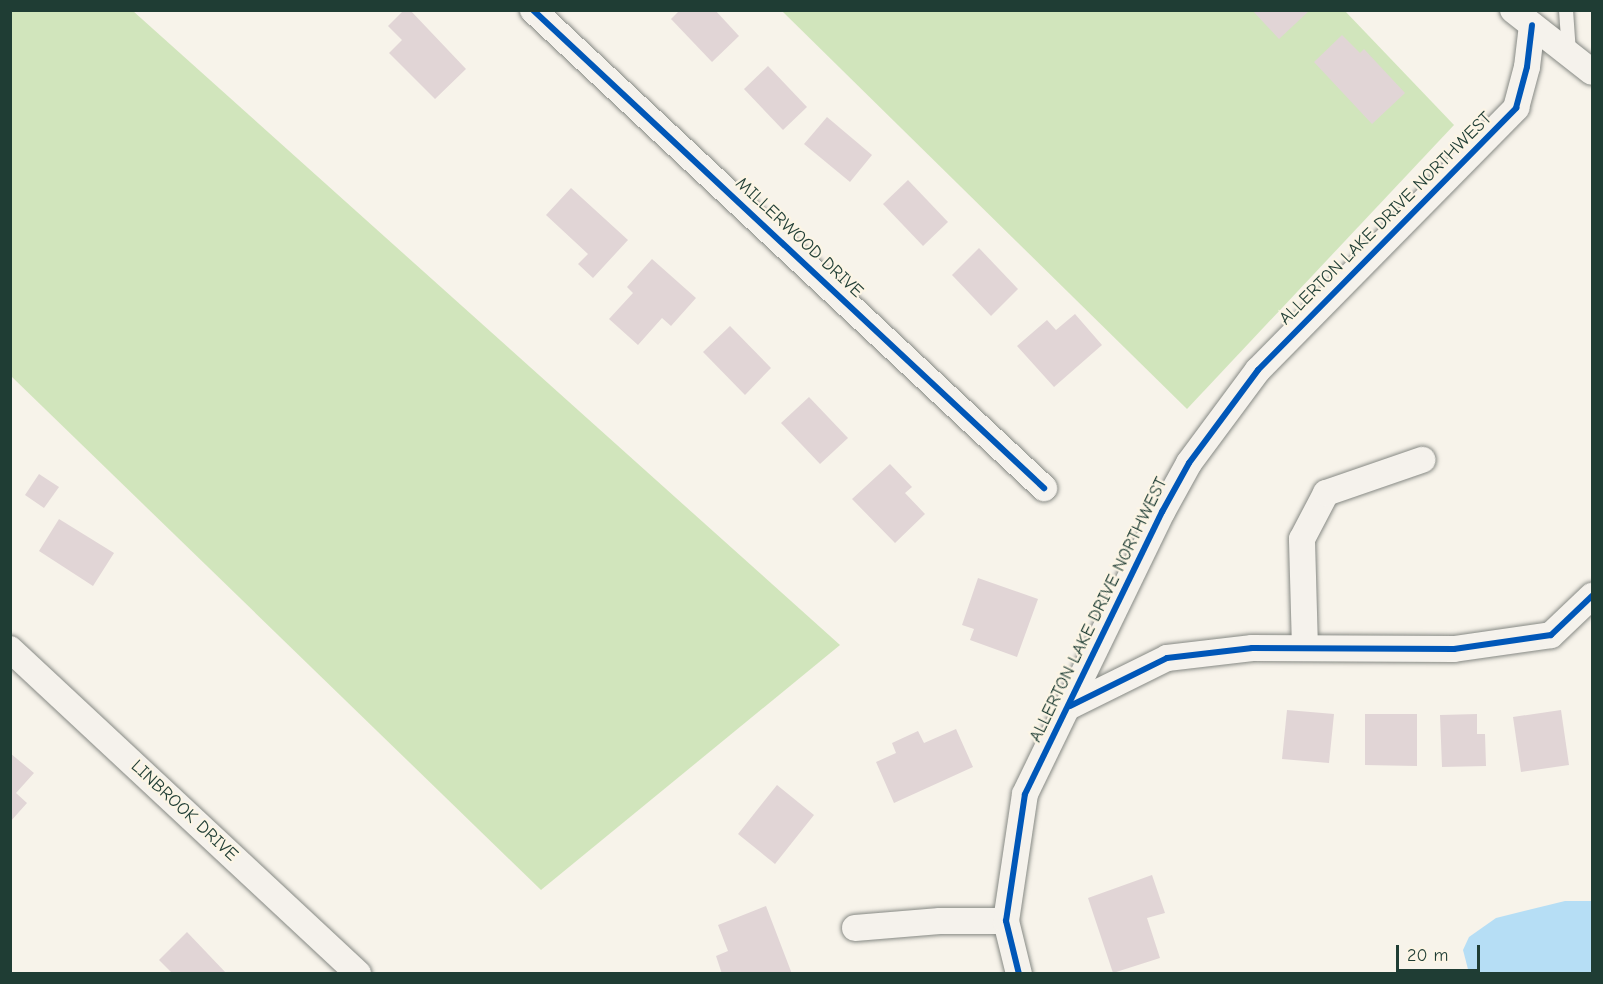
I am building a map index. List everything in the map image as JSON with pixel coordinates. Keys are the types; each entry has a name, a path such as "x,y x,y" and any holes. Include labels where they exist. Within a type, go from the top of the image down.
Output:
{"street":[{"name":"MILLERWOOD DRIVE","path":"533,10 1044,488"},
{"path":"1523,18 1593,72"},
{"name":"ALLERTON LAKE DRIVE NORTHWEST","path":"1018,974 1006,921 1025,794 1189,463 1257,370 1516,108 1527,67 1523,18"},
{"path":"1305,648 1302,540 1326,492 1422,460"},
{"path":"1070,706 1167,658 1244,648 1454,649 1551,635 1593,596"},
{"name":"LINBROOK DRIVE","path":"10,648 358,974"},
{"path":"855,928 940,921 1006,921"}],"lane":[{"path":"1566,10 1570,55"}],"green space":[{"path":"10,11 133,11 840,645 541,890 11,376"},
{"path":"782,11 1345,11 1454,125 1187,409"}],"water":[{"path":"1565,901 1592,901 1592,973 1469,973 1463,950 1469,937 1496,918"}],"building":[{"path":"404,10 410,10 466,69 435,99 389,53 402,40 388,26"},
{"path":"680,10 715,10 739,36 712,62 671,19"},
{"path":"1252,10 1310,10 1279,39"},
{"path":"1342,35 1360,53 1364,49 1405,93 1372,124 1314,62"},
{"path":"768,66 807,107 783,130 744,89"},
{"path":"827,117 872,155 850,182 804,144"},
{"path":"908,180 948,222 923,246 883,204"},
{"path":"571,188 628,240 593,278 578,264 588,254 546,215"},
{"path":"979,248 1018,289 991,316 952,275"},
{"path":"652,259 696,298 671,326 662,318 638,345 609,319 633,293 627,287"},
{"path":"1075,314 1102,345 1054,387 1017,346 1047,320 1056,330"},
{"path":"730,326 771,368 745,395 703,352"},
{"path":"809,397 848,438 820,464 781,423"},
{"path":"890,464 912,487 905,493 925,514 895,543 852,499"},
{"path":"39,474 59,487 44,508 25,495"},
{"path":"59,519 114,553 93,586 39,551"},
{"path":"978,578 1038,599 1017,657 970,640 974,629 962,625"},
{"path":"1287,710 1334,714 1329,763 1282,759"},
{"path":"1561,710 1569,765 1521,772 1513,717"},
{"path":"1365,714 1417,714 1417,766 1365,765"},
{"path":"1477,714 1477,734 1485,734 1486,766 1442,767 1440,715"},
{"path":"956,729 973,767 894,803 876,762 896,753 892,743 918,731 924,743"},
{"path":"10,753 34,773 16,793 27,803 10,822"},
{"path":"777,785 814,815 775,864 738,834"},
{"path":"1152,875 1165,913 1147,918 1160,958 1113,973 1088,898"},
{"path":"766,906 792,974 722,974 716,956 728,951 718,925"},
{"path":"187,932 227,974 173,974 159,960"}],"cycle path":[{"path":"533,10 1044,488"},
{"path":"1019,974 1006,921 1025,794 1162,512 1189,463 1258,370 1516,108 1527,67 1532,25"},
{"path":"1070,706 1167,658 1252,648 1454,649 1551,635 1592,596"}]}
